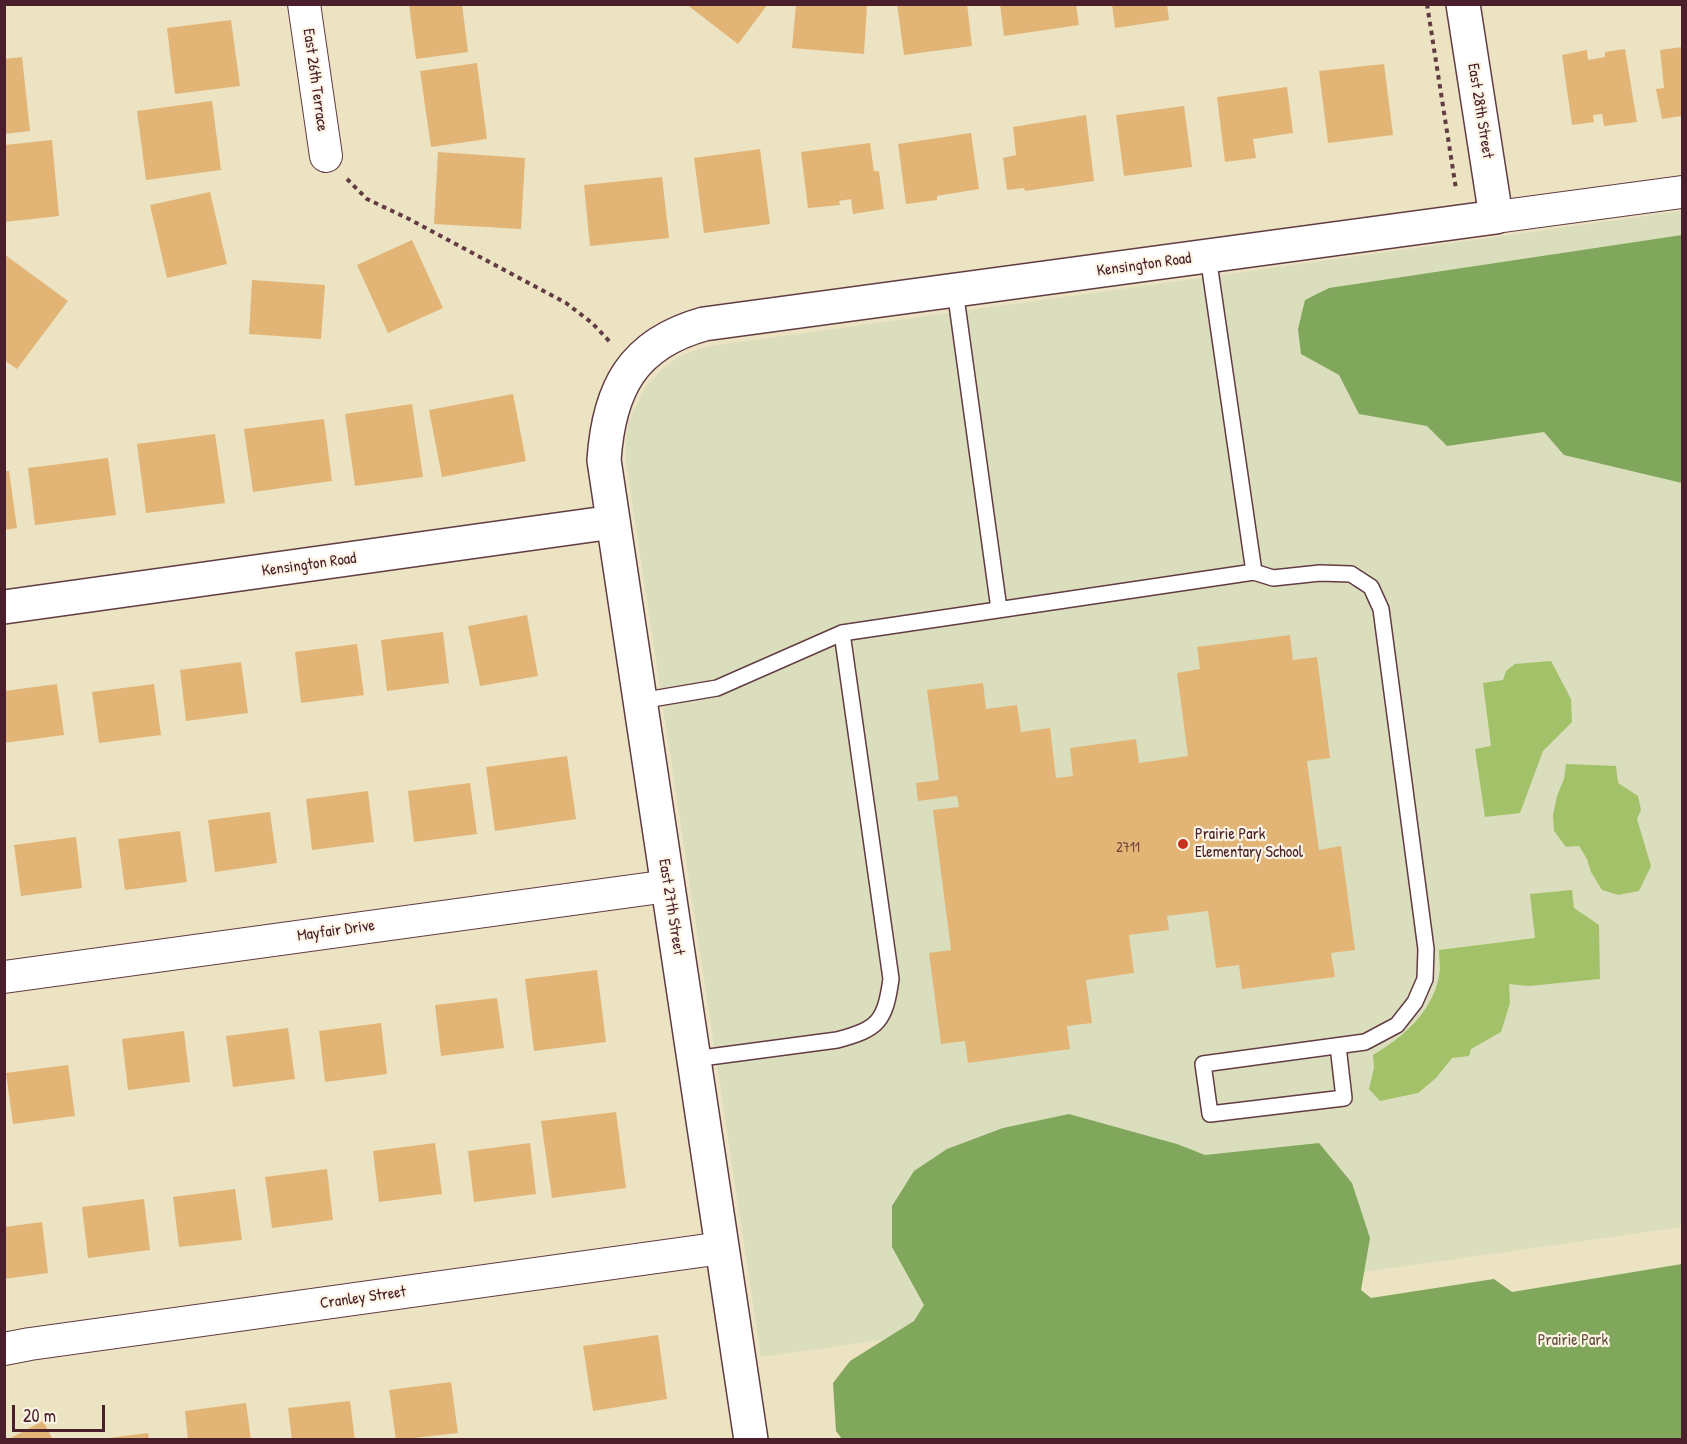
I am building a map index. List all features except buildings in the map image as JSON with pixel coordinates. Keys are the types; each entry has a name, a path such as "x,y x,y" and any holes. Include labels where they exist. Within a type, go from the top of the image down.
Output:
{"street":[{"name":"East 26th Terrace","path":"304,4 326,156"},
{"name":"East 28th Street","path":"1463,4 1496,217"},
{"name":"Kensington Road","path":"625,378 645,353 656,345 684,329 704,324 1683,192"},
{"name":"East 27th Street","path":"625,378 613,403 606,433 604,460 751,1440"},
{"name":"Kensington Road","path":"4,607 613,522"},
{"name":"Mayfair Drive","path":"4,977 668,886"},
{"name":"Cranley Street","path":"4,1350 30,1344 722,1248"}],"lane":[{"path":"1208,256 1254,572"},
{"path":"955,290 999,609"},
{"path":"640,701 717,688 842,633 1254,572 1273,578 1320,573 1351,574 1371,587 1382,609 1426,949 1425,979 1415,1002 1397,1025 1365,1042 1203,1064 1210,1114 1344,1098 1338,1046"},
{"path":"694,1059 837,1040 860,1034 879,1021 887,1005 891,980 842,633"}],"path":[{"path":"1427,4 1456,189"},
{"path":"326,156 366,199 566,303 592,323 611,344"}],"shaded area":[{"name":"Prairie Park Elementary School","path":"1682,211 1682,1227 761,1357 626,462 628,423 646,386 678,357 711,346"}],"green space":[{"path":"1682,235 1682,483 1564,455 1544,432 1447,446 1427,426 1359,414 1339,375 1301,354 1298,329 1305,300 1329,288"},
{"path":"1551,661 1571,699 1572,722 1543,751 1520,813 1485,817 1475,749 1491,746 1483,683 1503,680 1506,671 1515,664"},
{"path":"1566,764 1616,766 1618,783 1638,796 1641,810 1637,819 1651,866 1639,891 1618,895 1602,890 1579,846 1566,847 1554,831 1553,815"},
{"path":"1572,890 1574,908 1599,925 1600,979 1529,986 1509,984 1510,1003 1501,1032 1471,1049 1469,1056 1452,1058 1436,1078 1418,1093 1380,1101 1369,1089 1374,1068 1373,1055 1407,1030 1425,1009 1437,983 1440,969 1439,950 1535,938 1530,894"},
{"name":"Prairie Park","path":"1069,1114 1177,1144 1205,1155 1319,1143 1352,1183 1370,1238 1361,1290 1371,1298 1494,1279 1512,1292 1682,1264 1682,1439 842,1439 836,1431 833,1383 850,1361 914,1321 924,1305 892,1247 892,1206 914,1171 947,1149 1003,1128"}],"place":[{"name":"Prairie Park Elementary School","path":"1183,844"}]}
